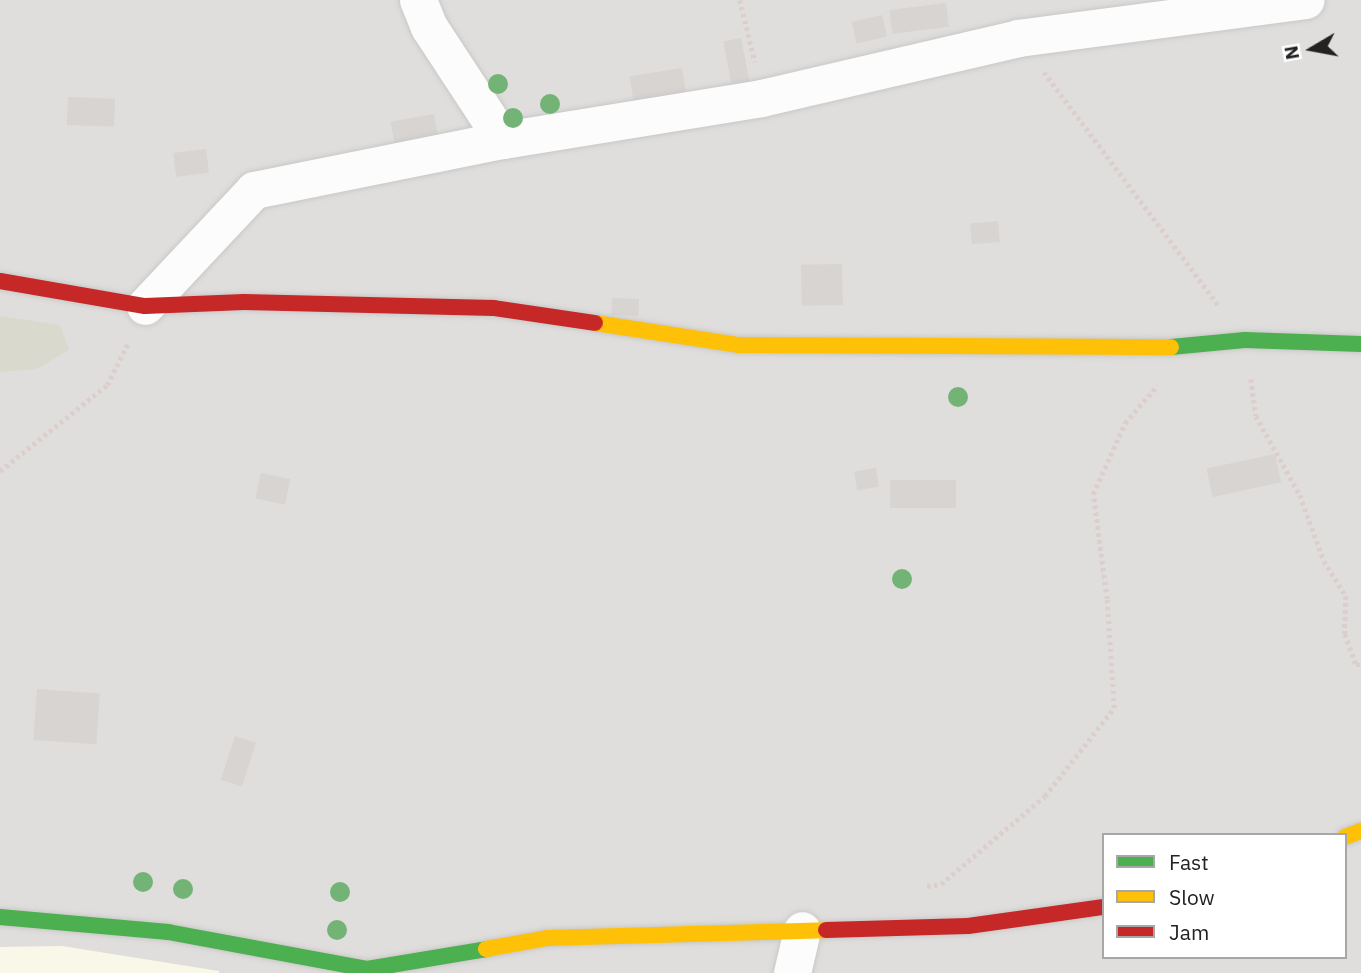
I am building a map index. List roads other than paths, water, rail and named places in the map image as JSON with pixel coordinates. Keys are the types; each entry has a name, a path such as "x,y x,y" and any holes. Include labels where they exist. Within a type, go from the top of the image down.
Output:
{"street":[{"path":"418,0 429,27 503,140"},
{"path":"145,306 254,190 503,140 761,98 1018,38 1306,0"},
{"path":"0,281 145,306 244,302 494,308 739,345 1192,347 1245,340 1361,344"},
{"path":"0,917 168,932 367,969 548,938 968,926 1102,907"},
{"path":"792,973 802,930"}]}
